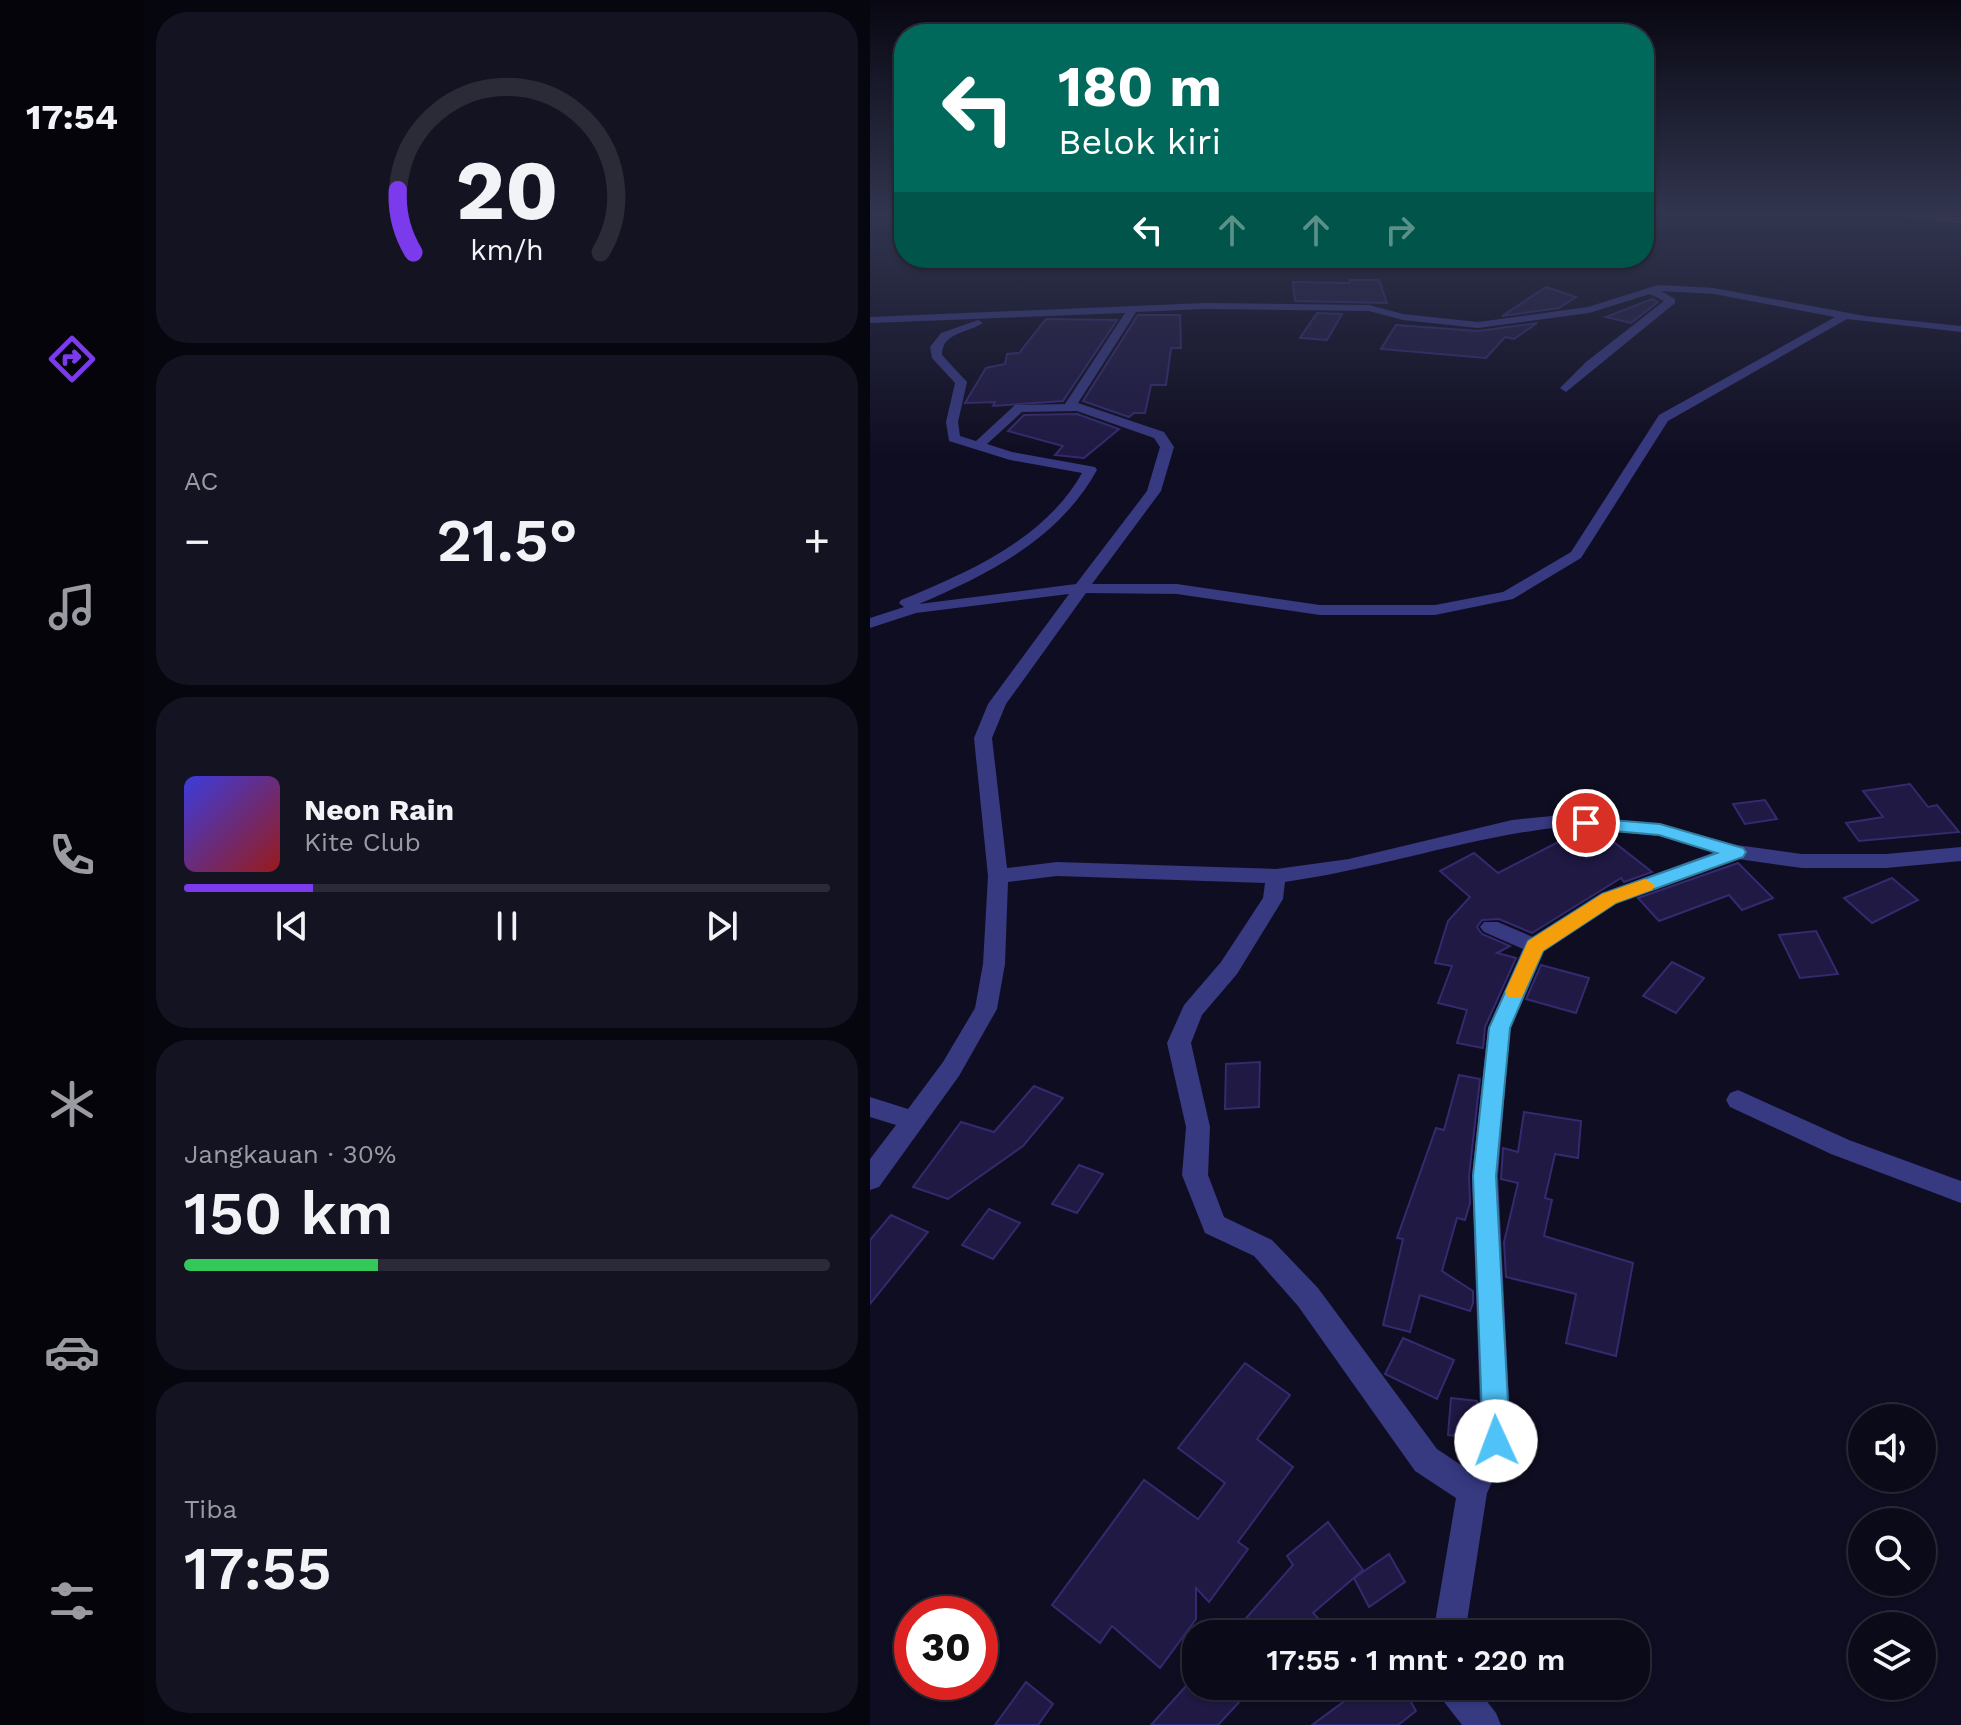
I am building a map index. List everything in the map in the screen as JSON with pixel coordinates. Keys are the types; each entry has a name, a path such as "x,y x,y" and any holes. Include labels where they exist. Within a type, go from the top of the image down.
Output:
{"street":[{"path":"870,320 1205,306 1369,308 1403,317 1478,325 1589,310 1637,294"},
{"path":"1566,388 1582,369 1647,323 1671,301 1659,294"},
{"path":"1733,294 1846,315 1961,329"},
{"path":"1074,408 1071,405 1077,391 1132,310"},
{"path":"870,621 944,588 1026,541 1065,508 1084,486 1090,470 977,447 954,438 951,432 961,382 936,356 936,347 945,335 1006,315"},
{"path":"870,621 914,609 1081,588 1177,589 1320,610 1435,610 1508,596 1576,555 1663,418 1846,315"},
{"path":"870,1179 951,1069 986,1009 994,964 998,876 983,738 997,704 1154,491 1167,447 1159,435 1074,408 1019,408 977,447"},
{"path":"998,876 1057,869 1276,876 1349,866 1512,826 1562,821 1660,830 1737,852 1816,861 1886,861 1961,854"},
{"path":"1451,1620 1472,1491 1496,1441 1485,1176 1499,1028 1535,946 1609,898 1737,852"},
{"path":"1276,876 1273,899 1229,968 1192,1011 1179,1043 1198,1127 1195,1175 1214,1225 1263,1248 1308,1297 1426,1460 1472,1491"},
{"path":"1491,927 1535,946"},
{"path":"1738,1100 1840,1147 1961,1192"},
{"path":"870,1107 911,1120"},
{"path":"1464,1700 1484,1725"}],"building":[{"path":"1294,294 1384,294 1387,303 1295,301"},
{"path":"1535,294 1576,297 1559,308 1502,316"},
{"path":"1652,299 1658,302 1631,323 1606,317"},
{"path":"1317,313 1342,314 1327,340 1300,338"},
{"path":"1138,315 1180,315 1181,348 1171,348 1166,385 1151,385 1145,413 1134,413 1129,417 1083,401"},
{"path":"1046,319 1117,320 1063,401 993,406 995,402 965,403 986,368 1005,364 1007,354 1019,353"},
{"path":"1537,323 1514,339 1505,337 1486,358 1381,349 1396,325 1478,331"},
{"path":"1077,414 1119,429 1084,458 1055,455 1063,446 1008,431 1024,415"},
{"path":"1910,784 1928,807 1937,805 1959,832 1859,841 1846,823 1883,817 1863,791"},
{"path":"1765,800 1777,819 1745,824 1733,804"},
{"path":"1564,839 1587,858 1615,843 1652,872 1624,882 1621,878 1532,933 1499,919 1482,920 1477,927 1482,934 1510,946 1497,953 1516,958 1485,1027 1483,1048 1457,1043 1467,1010 1438,1003 1452,966 1435,963 1448,921 1470,897 1440,871 1474,853 1498,873"},
{"path":"1738,863 1773,898 1742,910 1729,895 1659,921 1638,898"},
{"path":"1892,878 1918,900 1872,923 1844,898"},
{"path":"1816,931 1838,974 1800,978 1779,935"},
{"path":"1672,962 1704,978 1676,1013 1643,996"},
{"path":"1541,965 1589,978 1576,1013 1526,999"},
{"path":"1260,1062 1259,1107 1225,1109 1226,1064"},
{"path":"1459,1075 1480,1079 1469,1176 1470,1203 1465,1220 1457,1218 1442,1271 1473,1291 1473,1303 1470,1311 1420,1295 1410,1332 1383,1325 1403,1239 1397,1238 1436,1128 1444,1130"},
{"path":"1034,1086 1063,1098 1023,1146 948,1199 913,1187 961,1122 994,1132"},
{"path":"1524,1112 1581,1121 1578,1158 1555,1154 1545,1198 1552,1200 1544,1236 1633,1263 1616,1356 1566,1343 1576,1294 1506,1277 1504,1242 1518,1183 1501,1179 1503,1148 1518,1152"},
{"path":"1079,1165 1103,1174 1077,1213 1052,1204"},
{"path":"989,1209 1020,1223 993,1259 962,1245"},
{"path":"891,1215 928,1232 870,1304 870,1240"},
{"path":"1403,1338 1454,1360 1437,1399 1385,1374"},
{"path":"1245,1363 1290,1395 1257,1439 1293,1467 1238,1542 1248,1549 1209,1602 1196,1588 1196,1619 1182,1620 1182,1638 1160,1668 1112,1626 1100,1643 1052,1605 1144,1480 1198,1519 1225,1483 1178,1448"},
{"path":"1451,1398 1477,1401 1478,1438 1448,1435"},
{"path":"1328,1522 1363,1570 1313,1613 1320,1620 1244,1620 1293,1565 1287,1556"},
{"path":"1389,1554 1405,1582 1369,1607 1354,1578"},
{"path":"1026,1682 1053,1704 1038,1725 995,1725"},
{"path":"1182,1690 1182,1700 1241,1700 1218,1725 1151,1725"},
{"path":"1346,1700 1410,1700 1416,1711 1398,1725 1312,1725"}],"slow traffic":[{"path":"1515,992 1535,946 1609,898 1645,885"}],"route":[{"path":"1496,1441 1485,1176 1499,1028 1535,946 1609,898 1737,852 1660,830 1586,823"}]}
